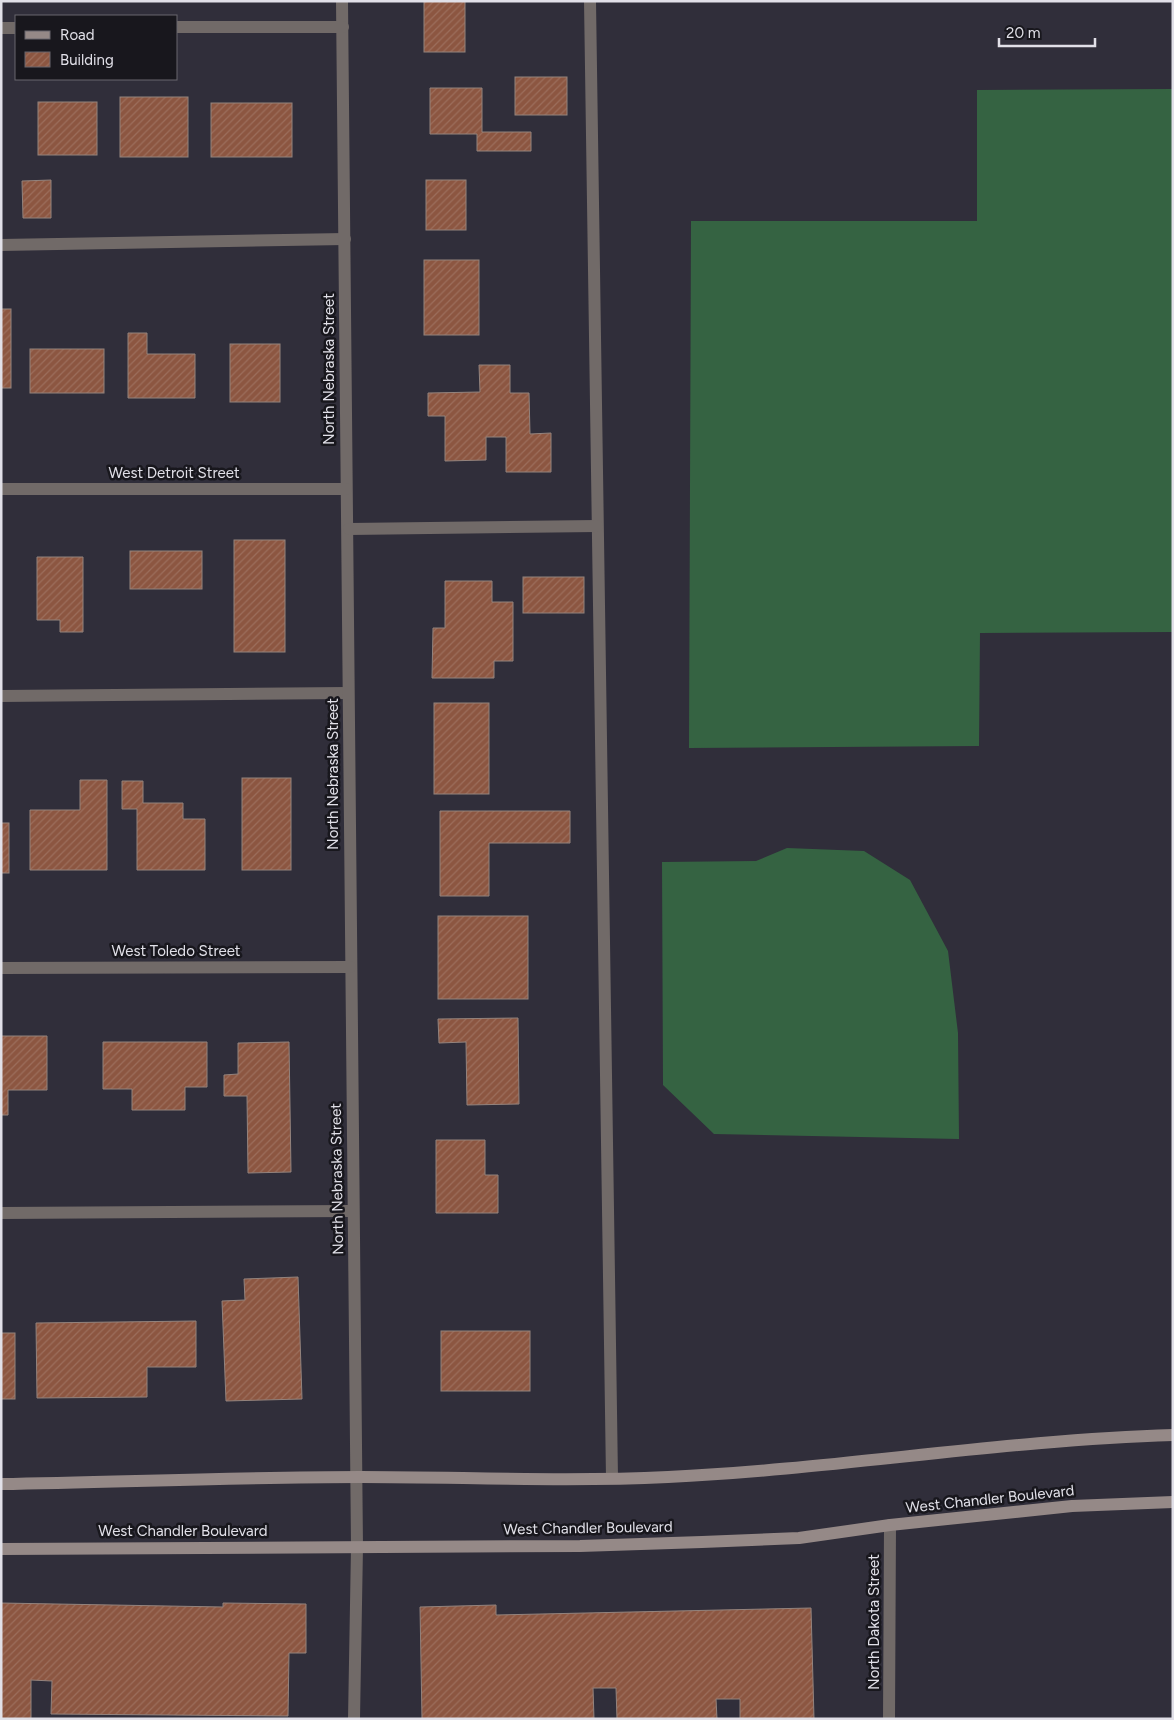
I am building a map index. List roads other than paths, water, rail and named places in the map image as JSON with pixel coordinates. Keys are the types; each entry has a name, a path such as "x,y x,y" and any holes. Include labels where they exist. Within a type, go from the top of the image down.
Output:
{"main road":[{"path":"1,1484 357,1477 612,1478 676,1476 801,1468 894,1459 986,1447 1125,1436 1173,1435"},
{"name":"West Chandler Boulevard","path":"1,1549 580,1546 800,1538 890,1525 1072,1506 1173,1502"}],"street":[{"name":"North Nebraska Street","path":"342,1 346,489 348,529 350,967 357,1477 354,1719"},
{"path":"590,1 612,1478"},
{"path":"178,27 343,27"},
{"path":"1,28 15,28"},
{"path":"1,245 344,239"},
{"name":"West Detroit Street","path":"1,489 346,489"},
{"path":"348,529 597,526"},
{"path":"1,696 348,693"},
{"name":"West Toledo Street","path":"1,968 350,967"},
{"path":"1,1213 354,1211"},
{"name":"North Dakota Street","path":"889,1719 890,1525"}]}
